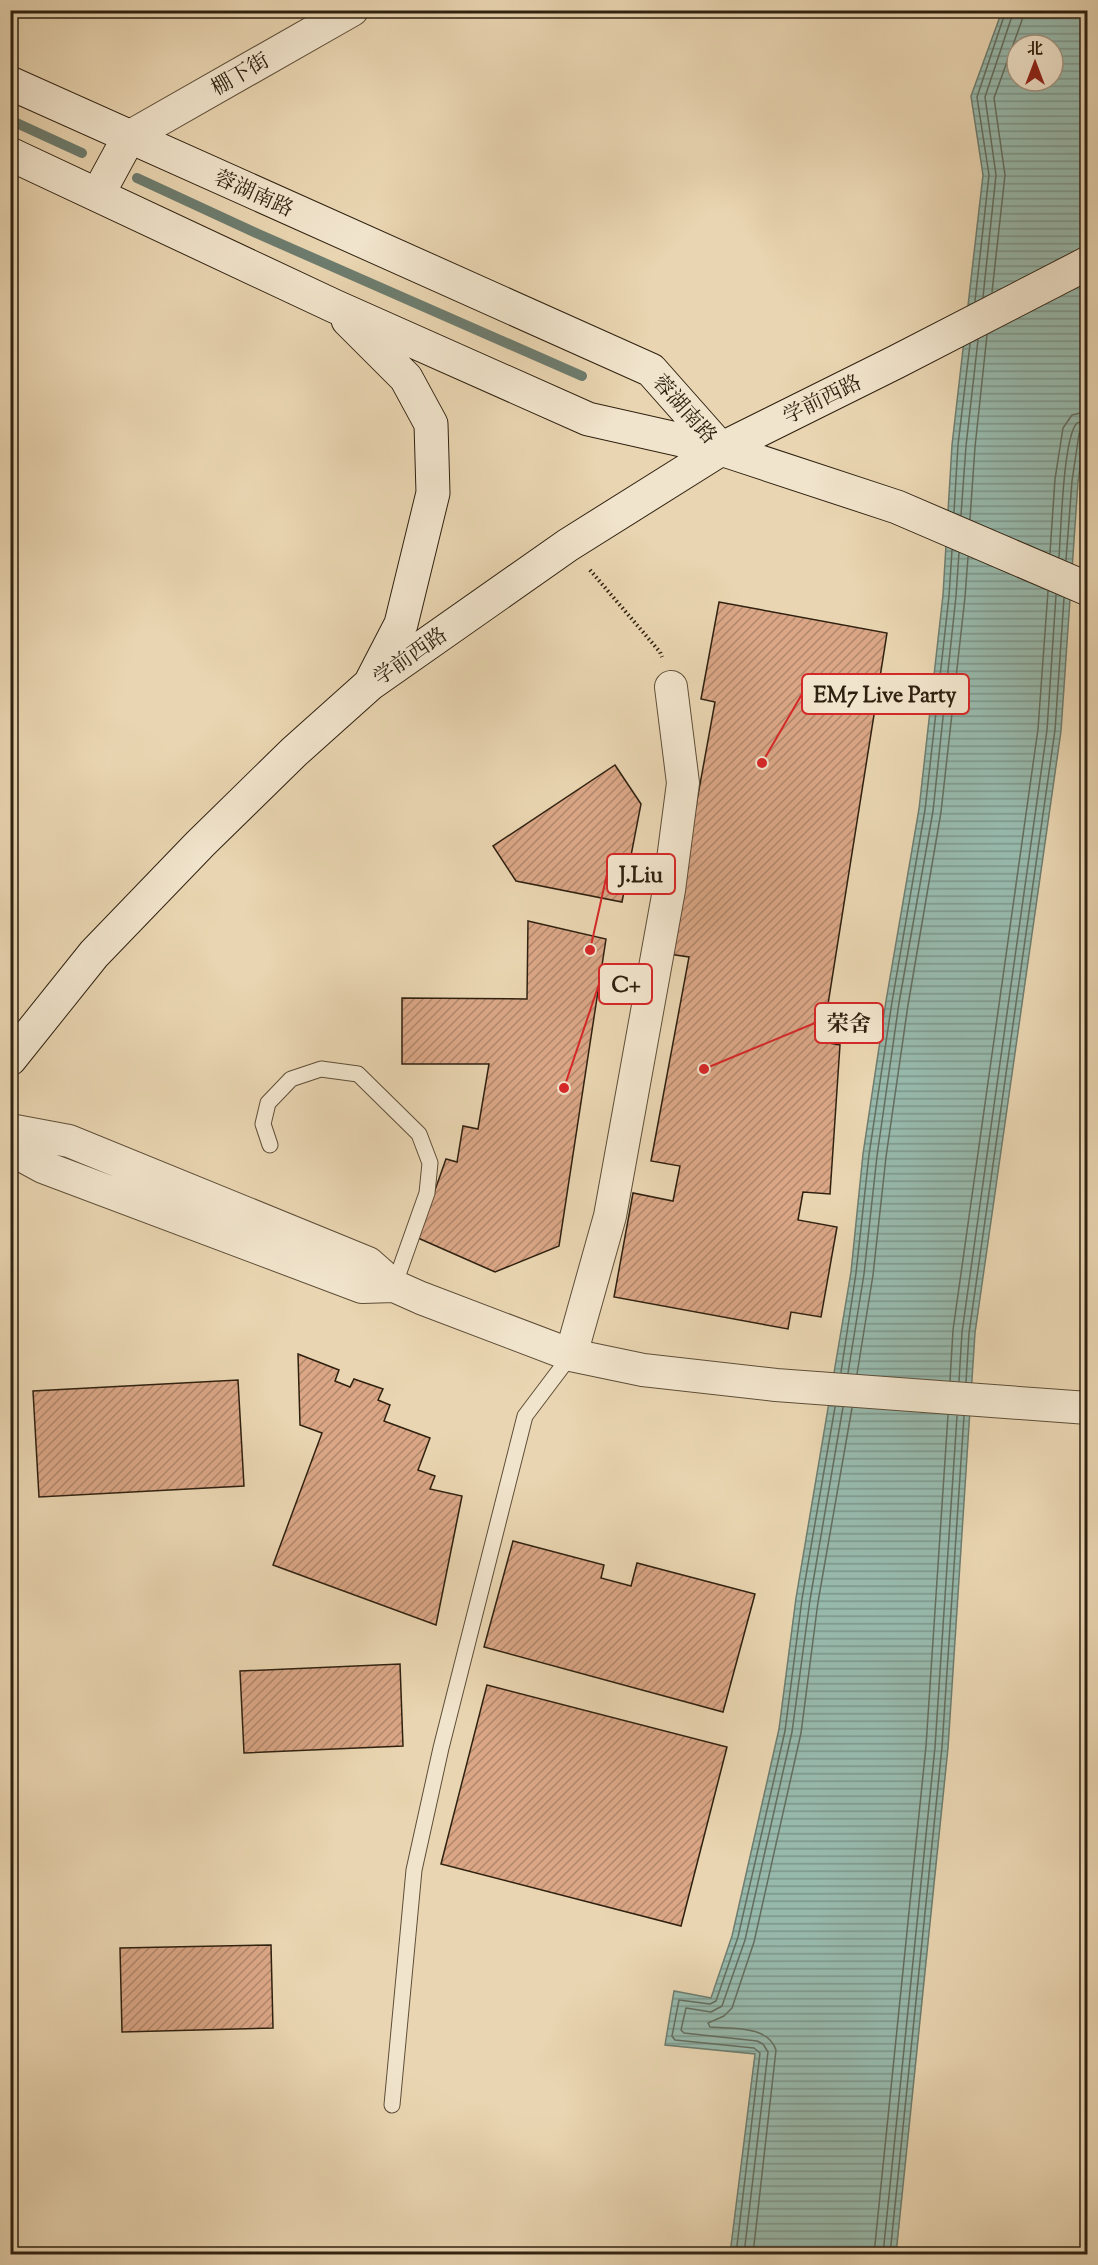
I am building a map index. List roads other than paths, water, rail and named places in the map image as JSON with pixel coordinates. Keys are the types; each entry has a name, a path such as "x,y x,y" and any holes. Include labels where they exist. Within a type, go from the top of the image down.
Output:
{"main road":[{"name":"蓉湖南路","path":"10,83 651,370 721,449"},
{"path":"98,194 129,137"},
{"name":"蓉湖南路","path":"10,154 334,306 588,419 721,449"},
{"name":"学前西路","path":"10,1059 93,954 294,752 370,684 568,545 721,449 1088,263"},
{"path":"334,306 406,378 432,424 433,493 401,624 370,684"},
{"path":"721,449 897,507 1088,590"}],"street":[{"name":"棚下街","path":"129,137 352,10"},
{"path":"571,1355 610,1216 669,890 682,783 671,687"},
{"path":"10,1130 80,1145 368,1263 394,1286 421,1298 571,1355 644,1370 776,1385 1083,1408"},
{"path":"10,1149 43,1167 362,1287 394,1286"}],"lane":[{"path":"270,1145 263,1124 268,1103 291,1079 321,1069 358,1074 419,1134 430,1163 427,1193 394,1286"},
{"path":"392,2105 414,1870 441,1748 525,1416 571,1355"}],"water":[{"path":"1002,11 1087,11 1088,414 1078,482 1061,731 975,1333 948,1748 896,2254 730,2254 755,2054 665,2045 674,1991 711,1998 732,1936 779,1729 796,1598 851,1272 863,1154 886,1001 919,809 943,595 952,445 983,175 971,96"}],"waterway":[{"path":"10,120 82,153"},
{"path":"137,178 256,233 582,376"}],"place":[{"name":"EM7 Live Party","path":"762,763"},
{"name":"J.Liu","path":"590,950"},
{"name":"荣舍","path":"704,1069"},
{"name":"C+","path":"564,1088"}]}
